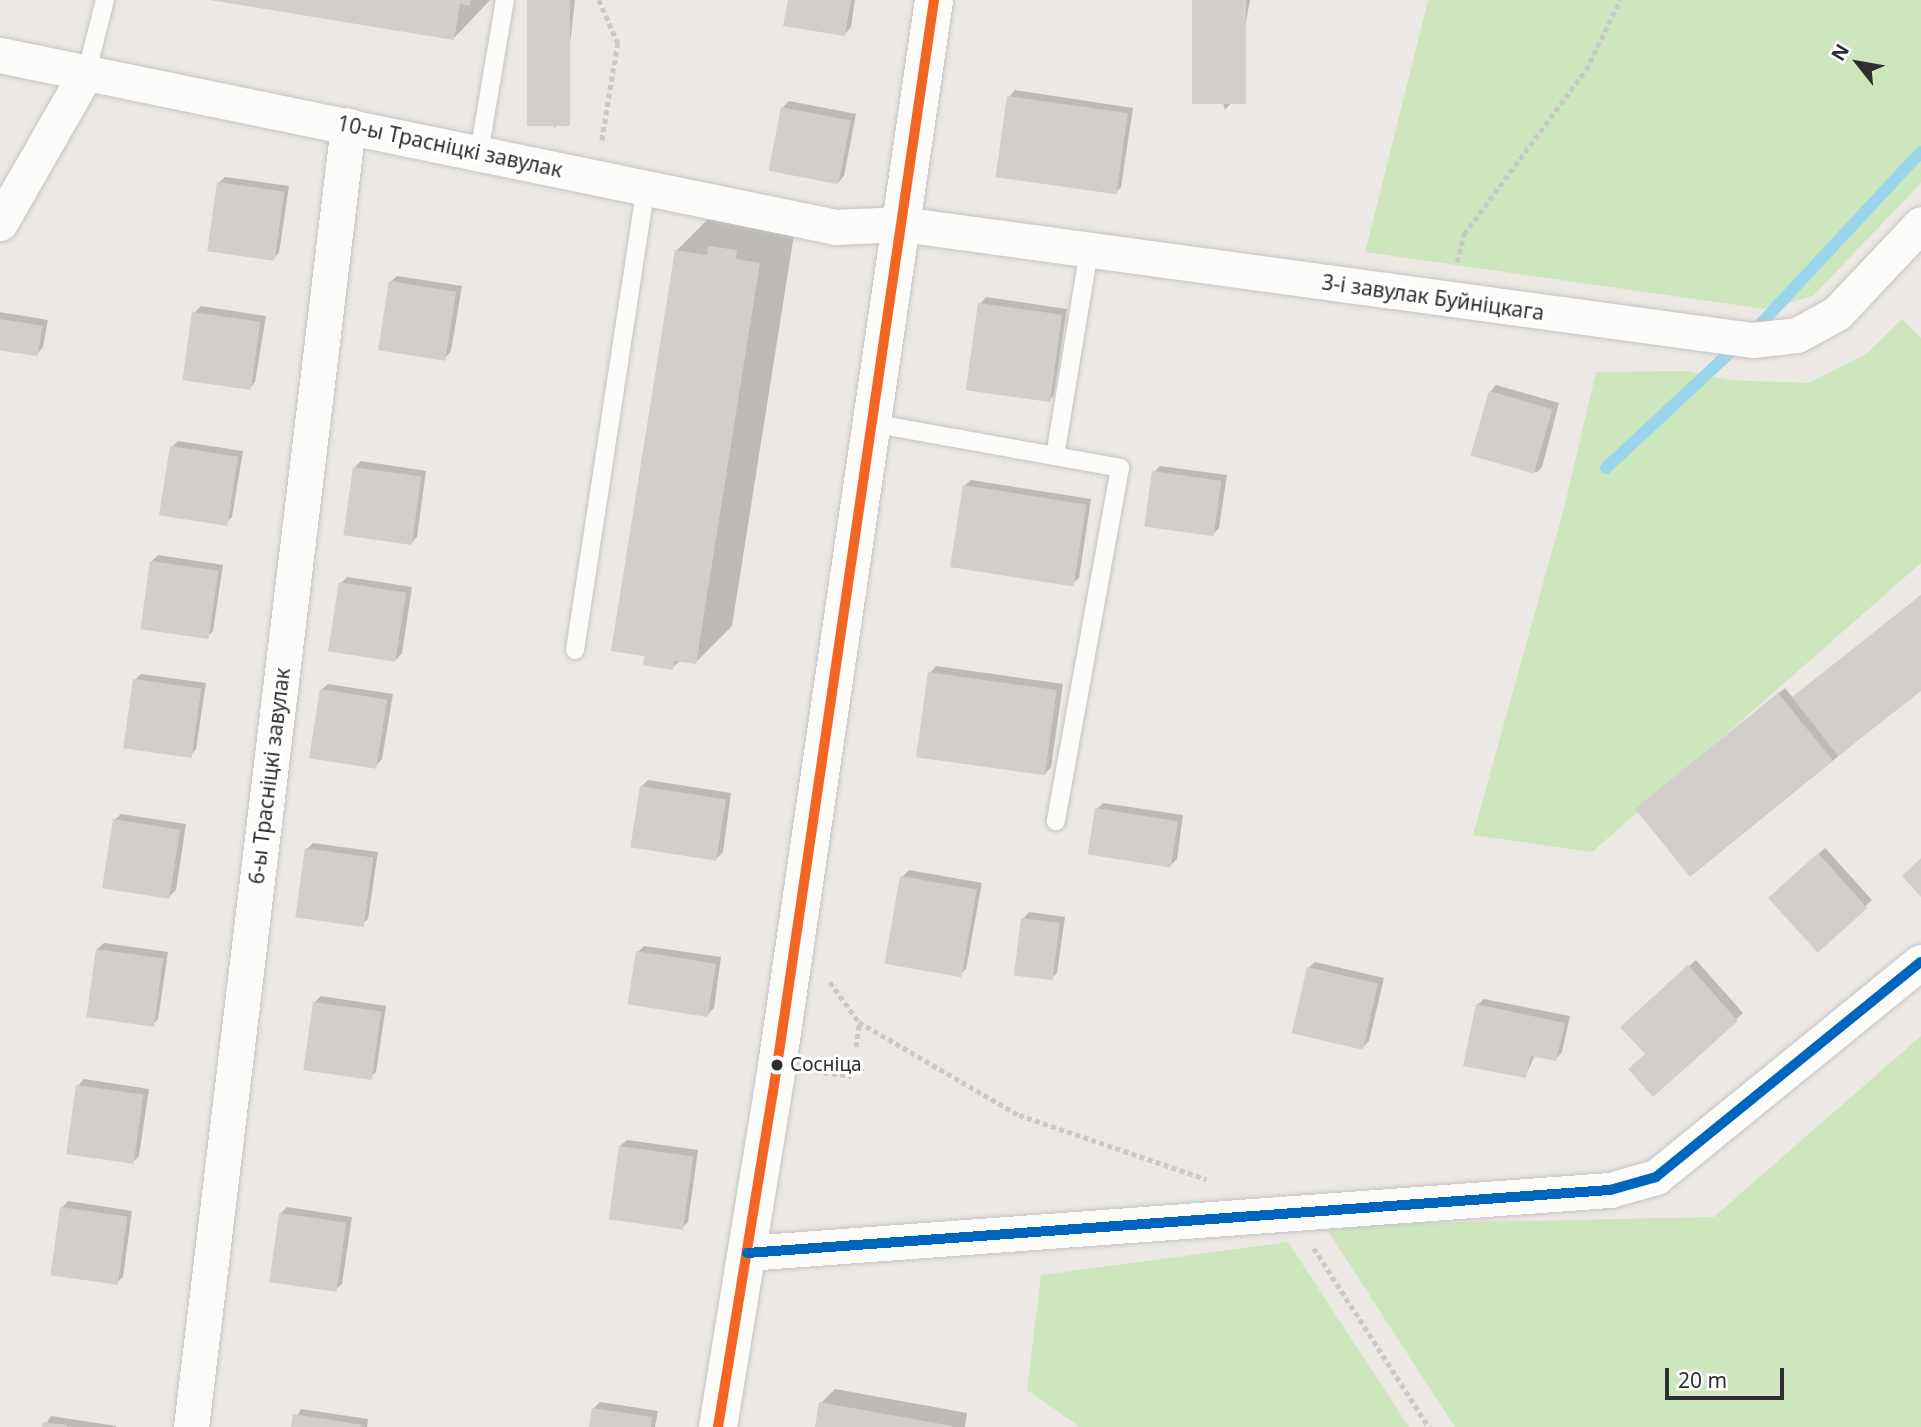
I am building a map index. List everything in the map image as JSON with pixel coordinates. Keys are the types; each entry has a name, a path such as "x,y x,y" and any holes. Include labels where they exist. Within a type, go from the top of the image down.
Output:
{"street":[{"path":"718,1427 747,1253 934,0"},
{"name":"10-ы Трасніцкі завулак","path":"0,55 836,227 901,224"},
{"path":"0,223 87,71"},
{"name":"6-ы Трасніцкі завулак","path":"191,1427 348,125"},
{"name":"3-і завулак Буйніцкага","path":"901,224 1752,340 1797,335 1838,313 1921,223"},
{"path":"747,1253 1290,1211 1610,1190 1656,1177 1921,962"}],"lane":[{"path":"87,71 105,0"},
{"path":"479,153 505,0"},
{"path":"575,650 646,186"},
{"path":"1055,456 1089,251"},
{"path":"871,423 1120,468 1056,821"}],"path":[{"path":"596,176 618,43 599,0"},
{"path":"1448,300 1464,234 1586,70 1620,0"},
{"path":"827,976 859,1022 1019,1115 1220,1183"},
{"path":"856,1047 859,1022"},
{"path":"1290,1211 1429,1427"}],"green space":[{"path":"1428,0 1921,0 1921,183 1813,296 1765,309 1365,252"},
{"path":"1902,319 1921,338 1921,563 1592,852 1473,835 1564,508 1596,372 1687,371 1729,380 1808,383 1866,354"},
{"path":"1921,1036 1921,1427 1455,1427 1324,1225 1714,1217"},
{"path":"1288,1242 1409,1427 1080,1427 1027,1390 1041,1275"}],"building":[{"path":"210,0 471,0 470,6 460,4 454,40"},
{"path":"527,0 570,0 570,126 527,126"},
{"path":"788,0 851,0 845,36 783,26"},
{"path":"1192,0 1246,0 1246,104 1192,104"},
{"path":"1007,96 1128,113 1116,194 996,177"},
{"path":"781,107 851,121 838,184 769,171"},
{"path":"217,182 284,191 275,261 207,251"},
{"path":"708,246 737,250 736,259 760,263 696,664 675,661 673,670 643,665 644,656 611,651 675,250 707,255"},
{"path":"389,281 456,292 445,361 378,350"},
{"path":"978,303 1062,315 1050,402 966,390"},
{"path":"192,312 260,322 251,390 182,380"},
{"path":"0,319 42,326 38,356 0,350"},
{"path":"1489,391 1552,409 1534,474 1471,455"},
{"path":"170,446 238,457 227,526 159,515"},
{"path":"353,467 421,477 412,545 343,535"},
{"path":"1152,471 1221,481 1214,536 1144,526"},
{"path":"963,485 1086,505 1073,587 950,567"},
{"path":"150,561 218,571 209,639 140,629"},
{"path":"339,582 406,593 395,662 328,651"},
{"path":"1921,595 1921,691 1838,756 1792,697"},
{"path":"928,672 1057,690 1045,775 916,757"},
{"path":"133,679 201,689 192,758 123,748"},
{"path":"320,689 387,700 376,769 309,758"},
{"path":"1778,693 1833,761 1690,876 1635,809"},
{"path":"640,786 726,800 716,861 630,847"},
{"path":"1095,808 1178,821 1171,868 1088,854"},
{"path":"113,819 180,830 169,899 102,888"},
{"path":"305,848 373,858 364,927 295,917"},
{"path":"1818,853 1868,908 1818,953 1768,898"},
{"path":"1921,858 1921,897 1902,876"},
{"path":"900,876 977,890 961,977 885,964"},
{"path":"1021,918 1060,923 1053,980 1014,976"},
{"path":"96,949 163,958 154,1027 86,1017"},
{"path":"636,951 716,964 708,1017 628,1004"},
{"path":"1688,965 1738,1021 1653,1097 1628,1069 1645,1054 1620,1027"},
{"path":"1307,967 1378,983 1363,1050 1292,1033"},
{"path":"313,1002 381,1012 372,1080 303,1070"},
{"path":"1476,1004 1565,1023 1556,1061 1531,1056 1526,1078 1463,1066"},
{"path":"76,1085 143,1094 134,1164 66,1154"},
{"path":"619,1146 693,1156 683,1230 609,1219"},
{"path":"60,1207 127,1216 118,1285 50,1275"},
{"path":"279,1213 346,1222 337,1292 269,1282"},
{"path":"819,1402 952,1426 952,1427 815,1427"},
{"path":"592,1408 652,1417 651,1427 589,1427"},
{"path":"293,1414 362,1425 362,1427 291,1427"},
{"path":"43,1422 67,1425 67,1427 42,1427"}],"waterway":[{"path":"1753,332 1921,152"},
{"path":"1606,468 1739,344"}],"transit line":[{"path":"718,1427 777,1066 934,0"},
{"path":"747,1253 1610,1190 1656,1177 1921,962"}],"place":[{"name":"Сосніца","path":"777,1065"}]}
